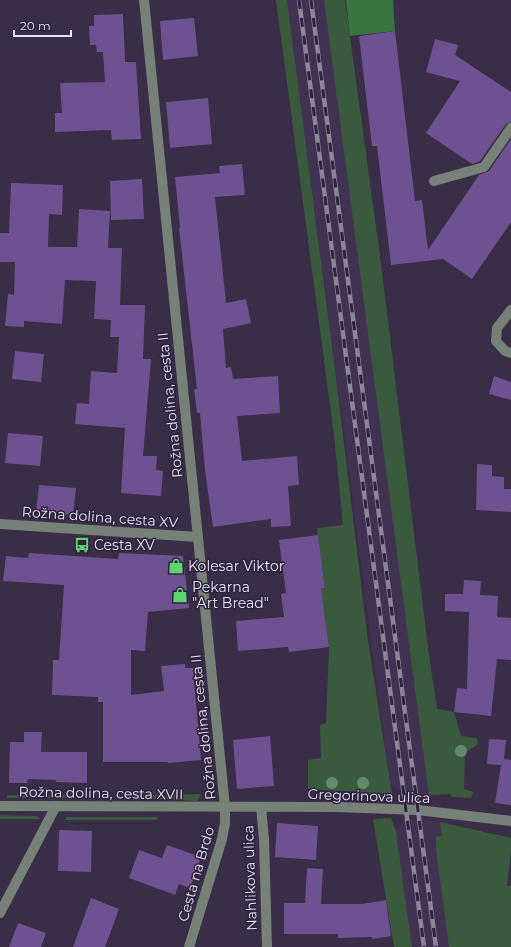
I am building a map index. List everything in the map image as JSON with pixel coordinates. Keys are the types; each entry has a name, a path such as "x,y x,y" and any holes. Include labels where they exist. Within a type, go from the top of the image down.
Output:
{"street":[{"name":"Rožna dolina, cesta II","path":"144,0 225,807"},
{"path":"434,180 484,167 511,128"},
{"path":"511,310 497,328 496,341 505,351 511,353"},
{"name":"Rožna dolina, cesta XV","path":"0,524 198,537"},
{"name":"Rožna dolina, cesta XVII","path":"0,806 225,807"},
{"path":"0,912 56,806"},
{"name":"Gregorinova ulica","path":"225,807 338,807 412,810 511,821"},
{"name":"Cesta na Brdo","path":"189,947 222,839 225,823 225,807"},
{"name":"Nahlikova ulica","path":"261,807 264,838 267,947"}],"shaded area":[{"path":"287,0 324,0 325,5 430,798 400,795 400,790 390,784"},
{"path":"403,818 440,822 442,836 437,841 436,850 449,947 412,947 396,831 403,822"}],"green space":[{"path":"276,0 287,0 335,369 368,641 392,794 308,789 308,760 321,758 320,725 326,723 329,647 321,588 325,588 317,528 343,525 334,435"},
{"path":"324,0 345,0 380,256 437,709 454,712 461,736 477,738 478,744 465,753 464,789 473,792 471,798 452,797 450,794 429,795"},
{"path":"346,0 393,0 395,31 350,36"},
{"path":"202,794 197,801 143,798 146,795"},
{"path":"7,795 79,795 79,798 7,798"},
{"path":"0,815 37,816 40,819 0,819"},
{"path":"66,817 158,817 157,820 65,820"},
{"path":"391,818 396,831 412,947 394,947 373,819"},
{"path":"440,822 511,838 507,886 511,886 511,947 449,947 436,850 436,837 442,836"}],"building":[{"path":"123,14 125,62 136,62 141,139 112,140 111,130 55,132 55,113 62,113 60,83 105,82 103,52 97,52 96,45 90,45 89,26 94,26 94,15"},
{"path":"194,18 198,56 163,60 160,21"},
{"path":"395,31 415,201 422,200 428,250 479,175 489,171 511,139 511,222 472,279 443,259 391,265 377,146 372,146 359,36"},
{"path":"435,39 458,45 455,55 511,92 511,122 506,124 480,161 472,164 426,133 460,81 426,72"},
{"path":"208,98 212,144 170,148 166,102"},
{"path":"242,164 245,195 215,197 226,303 246,299 251,323 223,329 226,368 231,367 233,379 278,376 280,413 237,416 242,461 297,456 299,485 288,486 291,526 271,527 271,519 213,527 205,471 200,413 197,413 194,389 197,389 179,228 175,177 220,173 219,166"},
{"path":"142,179 144,219 111,220 110,181"},
{"path":"11,183 63,185 62,215 49,214 48,247 77,247 79,209 110,211 108,248 122,248 120,305 145,305 143,359 151,359 143,456 157,456 156,470 163,471 161,496 121,493 125,428 75,424 77,403 89,404 91,371 117,373 119,337 110,337 111,320 94,319 96,281 65,280 62,324 24,321 24,327 5,326 8,294 14,295 15,262 0,262 0,233 9,233"},
{"path":"15,351 44,354 41,382 12,379"},
{"path":"494,376 511,382 511,400 489,394"},
{"path":"8,433 43,436 40,466 5,463"},
{"path":"477,464 492,465 492,476 504,477 504,489 511,489 511,512 476,510"},
{"path":"39,485 76,488 73,515 36,512"},
{"path":"318,535 325,588 321,588 329,647 289,652 288,647 238,651 236,621 284,617 281,594 286,593 279,540"},
{"path":"29,553 118,559 119,553 183,556 189,608 148,612 145,651 131,650 131,695 164,691 161,666 185,664 185,668 193,668 201,760 168,763 103,762 103,702 98,702 98,697 52,695 53,660 59,660 64,585 3,581 6,556 28,558"},
{"path":"464,580 481,581 480,595 498,596 497,617 511,618 511,660 497,659 491,716 454,712 457,688 467,689 469,612 445,611 445,594 463,594"},
{"path":"24,732 42,732 41,752 87,752 87,783 28,779 27,783 9,783 10,742 24,742"},
{"path":"270,736 274,786 237,789 233,740"},
{"path":"489,739 506,740 504,759 511,760 511,805 495,803 501,765 487,764"},
{"path":"277,823 318,826 316,860 275,857"},
{"path":"59,830 92,831 91,872 58,871"},
{"path":"167,845 201,857 190,888 179,884 175,895 129,878 139,850 162,858"},
{"path":"307,868 323,869 321,904 362,904 386,900 391,936 372,939 372,937 338,938 338,934 284,934 284,903 305,903"},
{"path":"91,898 119,909 105,947 73,947"},
{"path":"18,923 46,933 41,947 9,947"}],"railway":[{"path":"299,0 424,947"},
{"path":"311,0 436,947"}],"place":[{"name":"Cesta XV","path":"82,545"},
{"name":"Kolesar Viktor","path":"176,566"},
{"name":"Pekarna \"Art Bread\"","path":"180,595"}]}
